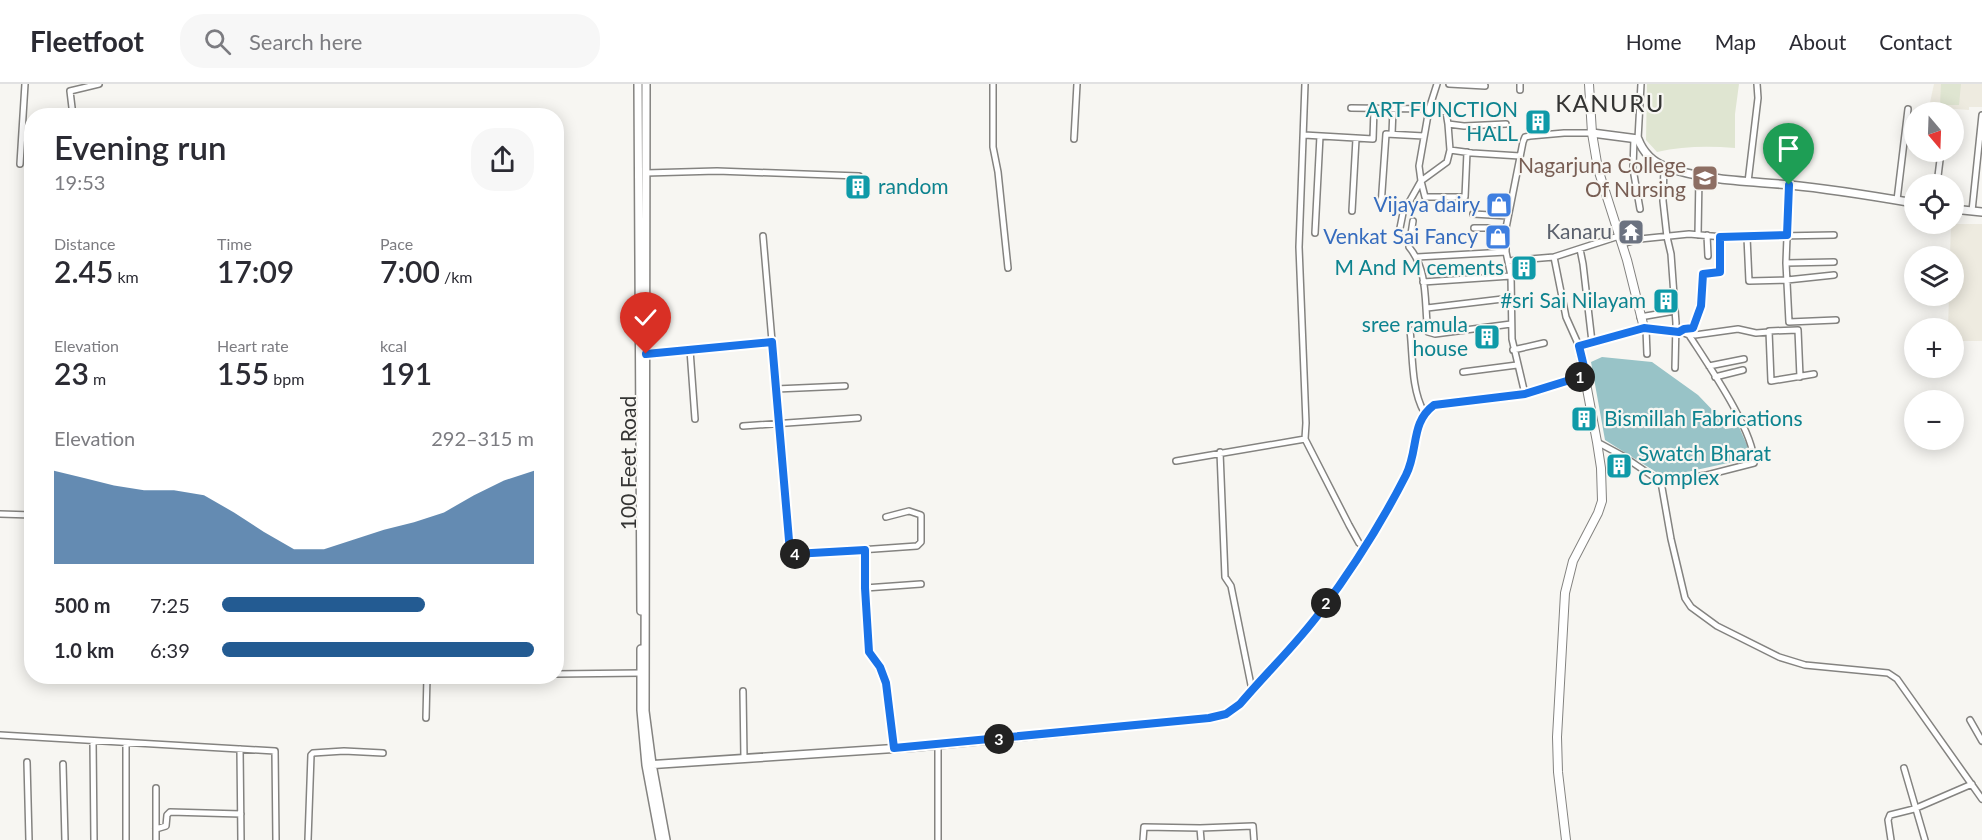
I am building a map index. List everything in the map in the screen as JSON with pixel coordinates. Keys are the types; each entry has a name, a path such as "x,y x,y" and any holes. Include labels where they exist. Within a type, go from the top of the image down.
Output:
{"main road":[{"path":"1566,840 1558,772 1557,737 1565,593 1573,561 1602,501 1601,468 1579,346 1645,329 1599,169 1592,133 1589,84"}],"street":[{"path":"20,164 25,84"},
{"path":"72,108 70,91 99,84"},
{"name":"100 Feet Road","path":"638,84 640,710 660,840"},
{"name":"100 Feet Road","path":"646,84 645,711 649,765 666,840"},
{"path":"993,84 993,147 999,172 1008,268"},
{"path":"1074,138 1077,84"},
{"path":"1305,84 1312,136 1316,233"},
{"path":"1437,84 1429,109 1419,166 1425,197 1465,197 1467,152"},
{"path":"1449,84 1485,86"},
{"path":"1640,209 1633,169 1641,84"},
{"path":"1748,182 1758,98 1757,84"},
{"path":"1351,108 1429,109 1446,112 1450,150 1447,162 1421,181 1403,213 1399,233"},
{"path":"1312,136 1373,139 1374,109"},
{"path":"1381,206 1393,109"},
{"path":"1972,211 1982,115"},
{"path":"1448,124 1464,126 1506,124"},
{"path":"1525,394 1513,350 1511,276 1506,252 1506,228 1525,137 1592,133 1636,138"},
{"path":"1373,134 1424,136"},
{"path":"1312,136 1299,247 1305,439 1349,525 1359,543 1364,547"},
{"path":"1636,138 1641,149 1664,166 1699,176 1840,190 1904,201"},
{"path":"1352,211 1356,139"},
{"path":"1897,200 1904,142"},
{"path":"1450,150 1520,156"},
{"path":"1664,166 1663,201 1671,254 1678,331 1675,368"},
{"path":"646,173 717,171 859,176"},
{"path":"1698,235 1699,176"},
{"path":"1789,185 1786,263 1790,330"},
{"path":"1964,210 1982,212"},
{"path":"1473,214 1508,216"},
{"path":"1413,221 1410,247 1417,257 1424,282 1428,332 1431,334 1511,324"},
{"path":"1474,228 1506,228"},
{"path":"1508,261 1554,257 1620,240 1698,235 1747,237 1834,235"},
{"path":"1707,235 1708,256"},
{"path":"763,236 790,552 794,554 865,550 917,546 921,542 921,515 909,511 886,517"},
{"path":"1597,442 1623,456 1661,482 1707,475 1754,463 1754,451 1740,420 1691,332 1701,306 1703,274 1720,272 1720,237"},
{"path":"1747,237 1749,281 1834,275"},
{"path":"1580,249 1592,342"},
{"path":"1417,257 1506,252"},
{"path":"1554,257 1566,317 1579,346"},
{"path":"1786,263 1834,262"},
{"path":"1424,282 1511,276"},
{"path":"1427,308 1511,298"},
{"path":"1640,316 1676,311"},
{"path":"1789,322 1836,320"},
{"path":"1647,354 1645,329 1691,332 1695,335 1738,329 1756,333 1798,330 1800,376"},
{"path":"1410,330 1416,387 1419,403 1424,412"},
{"path":"1769,332 1771,381 1814,374"},
{"path":"646,354 772,342"},
{"path":"1513,350 1544,343"},
{"path":"690,350 695,419"},
{"path":"1708,366 1744,359"},
{"path":"1463,372 1517,364"},
{"path":"1715,377 1743,370"},
{"path":"649,765 938,745 1209,718 1226,714 1240,704 1320,612 1364,547 1392,503 1412,464 1419,420 1424,412 1434,405 1525,394 1586,375"},
{"path":"776,389 845,386"},
{"path":"743,426 858,418"},
{"path":"1176,461 1305,439"},
{"path":"1220,452 1226,577 1231,586 1252,690"},
{"path":"1661,482 1673,549 1685,598 1691,607 1717,626 1779,657 1805,665 1888,673 1897,679 1982,799"},
{"path":"0,514 24,515"},
{"path":"865,550 869,652 880,667 886,683 894,748"},
{"path":"865,588 921,584"},
{"path":"564,674 641,673"},
{"path":"426,718 427,684"},
{"path":"743,691 744,758"},
{"path":"1970,720 1982,741"},
{"path":"0,735 274,750 276,752 276,840"},
{"path":"93,741 94,840"},
{"path":"126,743 126,840"},
{"path":"938,745 938,840"},
{"path":"240,749 241,840"},
{"path":"308,840 311,755 344,751 382,753"},
{"path":"27,762 29,840"},
{"path":"63,764 65,840"},
{"path":"1904,768 1925,840"},
{"path":"1891,840 1888,820 1890,815 1916,808 1972,784"},
{"path":"156,788 156,840"},
{"path":"156,829 166,826 167,815 170,812 241,814"},
{"path":"1143,840 1144,827 1253,826 1254,840"},
{"path":"1200,828 1201,840"}],"shaded area":[{"path":"1934,84 1982,84 1982,107 1969,107 1969,110 1964,110 1964,102 1930,102"},
{"path":"1964,224 1982,224 1982,341 1964,341 1964,318 1948,318 1949,306 1964,306 1964,246 1950,246 1951,234 1964,234"}],"green space":[{"path":"1647,84 1739,84 1735,114 1735,148 1696,147 1657,152 1646,140"},
{"path":"1941,84 1961,84 1959,102 1940,102"}],"water":[{"path":"1602,357 1652,362 1698,395 1720,418 1725,429 1739,427 1750,452 1746,459 1664,477 1605,440 1591,362"}],"place":[{"name":"ART FUNCTION HALL","path":"1538,122"},
{"name":"Nagarjuna College Of Nursing","path":"1705,178"},
{"name":"random","path":"858,187"},
{"name":"Vijaya dairy","path":"1499,205"},
{"name":"Kanaru","path":"1631,232"},
{"name":"Venkat Sai Fancy","path":"1498,237"},
{"name":"M And M cements","path":"1524,268"},
{"name":"#sri Sai Nilayam","path":"1666,301"},
{"name":"sree ramula house","path":"1487,337"},
{"name":"Bismillah Fabrications","path":"1584,419"},
{"name":"Swatch Bharat Complex","path":"1619,466"}],"district":[{"name":"KANURU","path":"1610,104"}],"route":[{"path":"646,354 772,342 790,552 794,554 865,550 869,652 880,667 886,683 894,748 1209,718 1226,714 1240,704 1320,612 1392,503 1412,464 1419,420 1424,412 1434,405 1525,394 1586,375 1579,346 1644,328 1679,332 1680,329 1693,328 1701,306 1703,274 1720,272 1720,237 1787,235 1789,185"}]}
